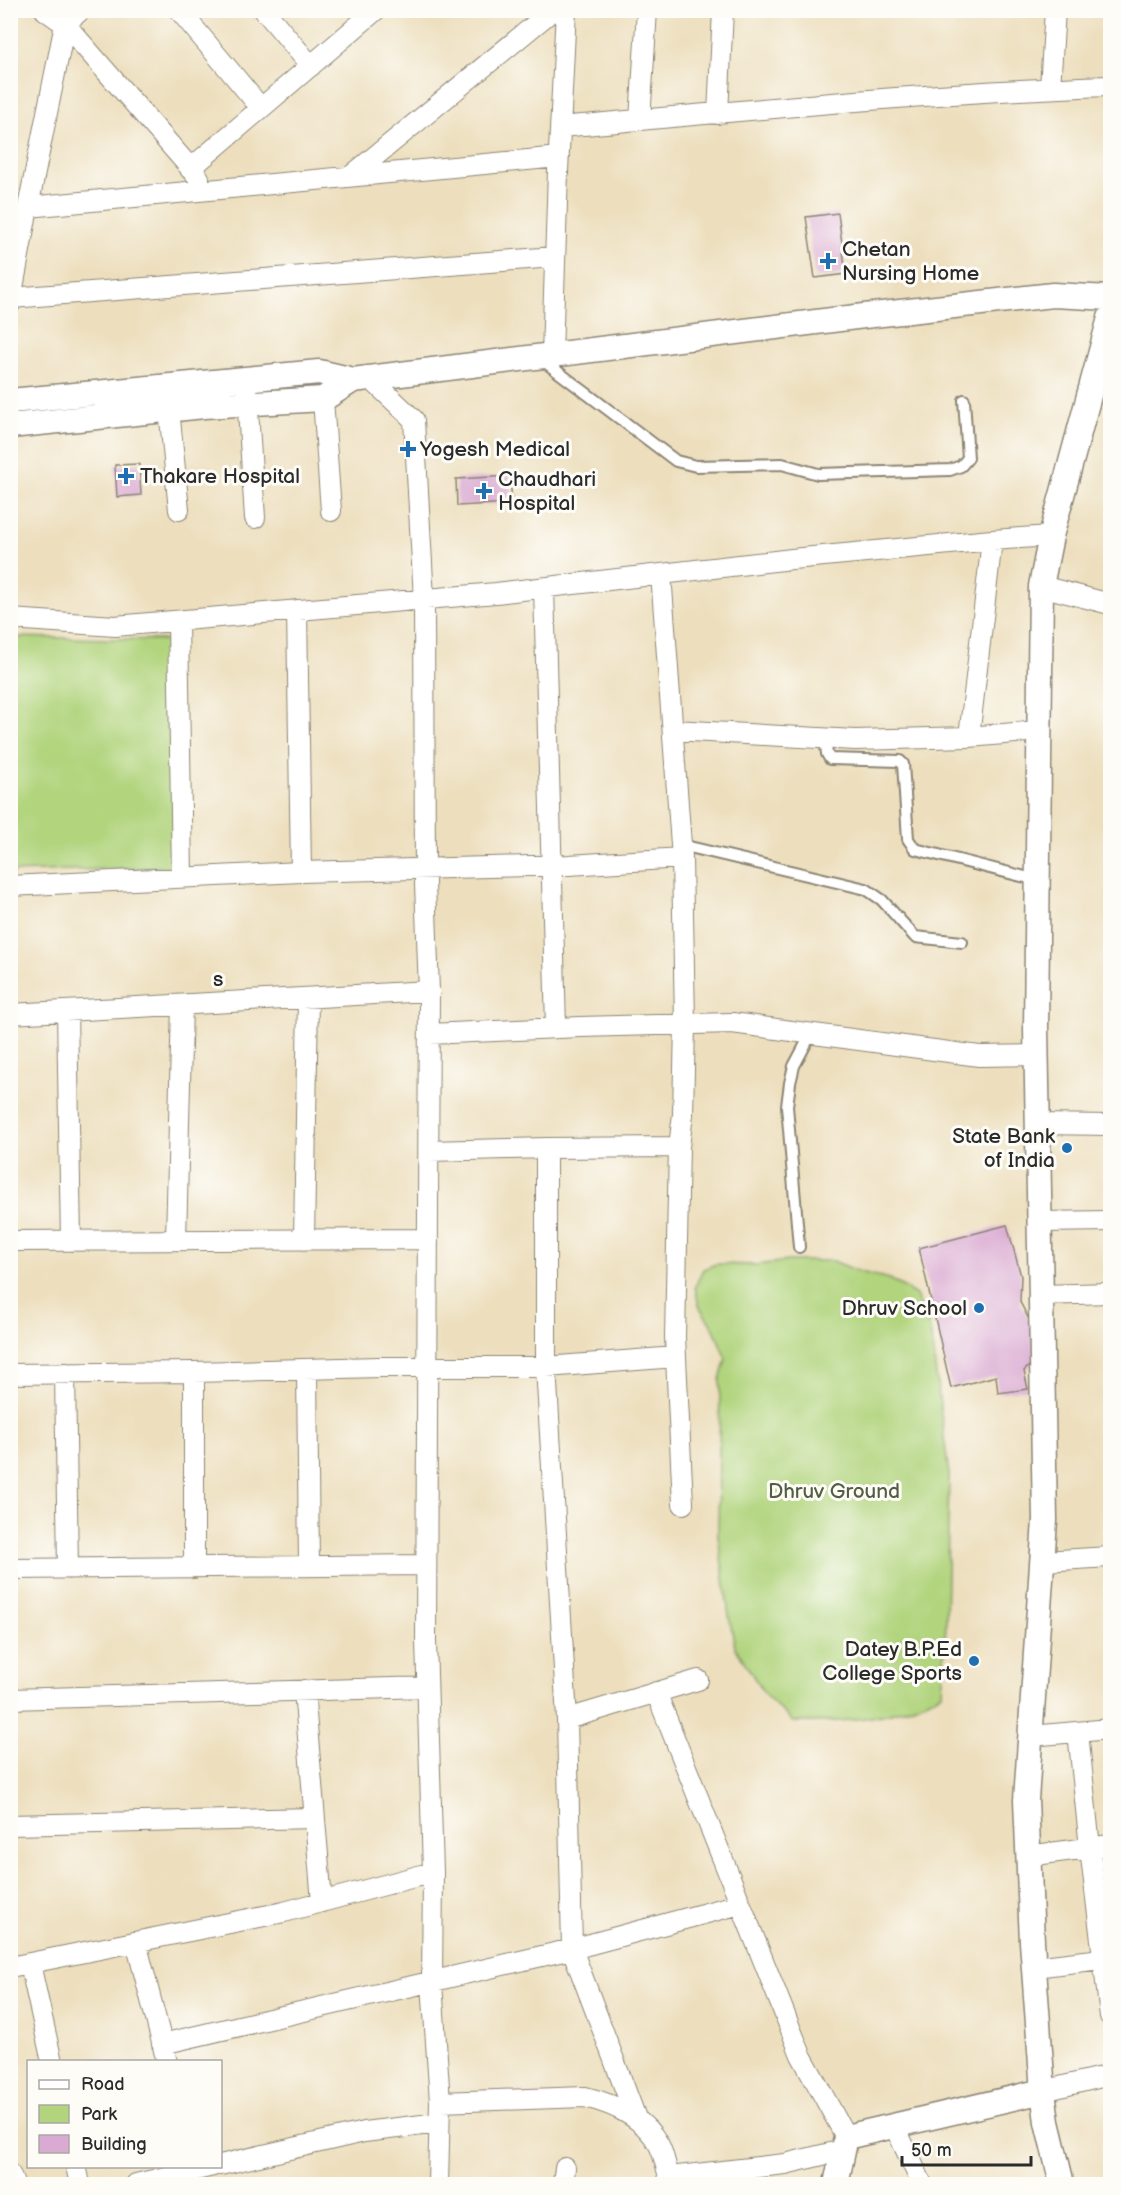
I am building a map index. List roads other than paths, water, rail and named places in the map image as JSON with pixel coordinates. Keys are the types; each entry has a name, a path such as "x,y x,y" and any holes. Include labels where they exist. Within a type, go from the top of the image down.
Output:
{"street":[{"path":"45,10 65,24 208,189"},
{"path":"81,10 65,24 11,301 555,257"},
{"path":"179,10 261,108"},
{"path":"264,10 311,66"},
{"path":"190,169 376,10"},
{"path":"351,176 552,10"},
{"path":"545,356 555,257 566,10"},
{"path":"640,120 647,10"},
{"path":"718,114 723,10"},
{"path":"1050,88 1055,10"},
{"path":"560,127 1050,88 1110,86"},
{"path":"28,207 559,157"},
{"path":"10,401 319,372 361,379 864,316 1053,295 1110,298"},
{"path":"1062,2184 1047,2122 1043,2091 1026,1800 1046,1520 1036,1056 1041,586 1051,536 1110,318"},
{"path":"246,379 255,518"},
{"path":"10,426 169,409 323,399 361,379"},
{"path":"361,379 414,420 424,599 425,869 429,991 426,1687 433,1872 432,1983 440,2102 438,2184"},
{"path":"323,399 331,510"},
{"path":"169,409 179,510"},
{"path":"10,619 115,626 178,621 543,588 792,559 1051,536"},
{"path":"969,737 992,540"},
{"path":"661,574 682,852 685,1024 683,1113 679,1147 676,1357 683,1504"},
{"path":"1041,586 1110,604"},
{"path":"543,588 556,1028"},
{"path":"297,610 301,872"},
{"path":"178,621 182,877"},
{"path":"673,730 855,740 969,737 1038,731"},
{"path":"10,886 301,872 550,865 682,852"},
{"name":"s","path":"10,1014 429,991"},
{"path":"304,1240 308,998"},
{"path":"176,1240 182,1005"},
{"path":"67,1011 71,1240"},
{"path":"429,1034 732,1023 979,1056 1036,1056"},
{"path":"1038,1124 1110,1125"},
{"path":"429,1151 679,1147"},
{"path":"546,1148 546,1367 567,1719 572,1949 636,2118"},
{"path":"1040,1222 1110,1221"},
{"path":"10,1241 428,1239"},
{"path":"1041,1295 1110,1293"},
{"path":"10,1374 546,1367 676,1357"},
{"path":"307,1369 309,1566"},
{"path":"194,1372 194,1568"},
{"path":"65,1373 68,1569"},
{"path":"1043,1561 1110,1557"},
{"path":"10,1569 426,1565"},
{"path":"567,1719 698,1680"},
{"path":"10,1699 426,1687"},
{"path":"304,1690 322,1902"},
{"path":"656,1692 801,2055 844,2143 836,2184"},
{"path":"1031,1736 1110,1729"},
{"path":"1078,1732 1090,1848 1107,1958 1110,2016"},
{"path":"10,1825 314,1818"},
{"path":"1028,1856 1110,1845"},
{"path":"52,2060 20,1966 322,1902 433,1872"},
{"path":"136,1942 165,2053 740,1904"},
{"path":"1034,1967 1107,1958"},
{"path":"440,2102 585,2097 601,2101 636,2118 651,2132 660,2147 669,2181 747,2177 894,2125 1110,2075"},
{"path":"222,2165 364,2132 439,2123"},
{"path":"894,2125 922,2184"},
{"path":"76,2168 80,2184"},
{"path":"136,2184 200,2168"},
{"path":"10,2174 14,2184"}],"lane":[{"path":"545,356 676,462 696,466 772,464 818,474 950,470 961,465 968,458 964,400"},
{"path":"825,738 830,759 900,761 903,764 908,839 915,849 1037,880"},
{"path":"682,852 866,889 882,900 915,938 962,942"},
{"path":"799,1247 788,1106 794,1066 811,1034"}],"place":[{"name":"Chetan Nursing Home","path":"828,261"},
{"name":"Yogesh Medical","path":"408,449"},
{"name":"Thakare Hospital","path":"126,476"},
{"name":"Chaudhari Hospital","path":"484,491"},
{"name":"State Bank of India","path":"1067,1148"},
{"name":"Dhruv School","path":"979,1308"},
{"name":"Datey B.P.Ed College Sports","path":"974,1661"}],"park label":[{"name":"Dhruv Ground","path":"834,1491"}]}
